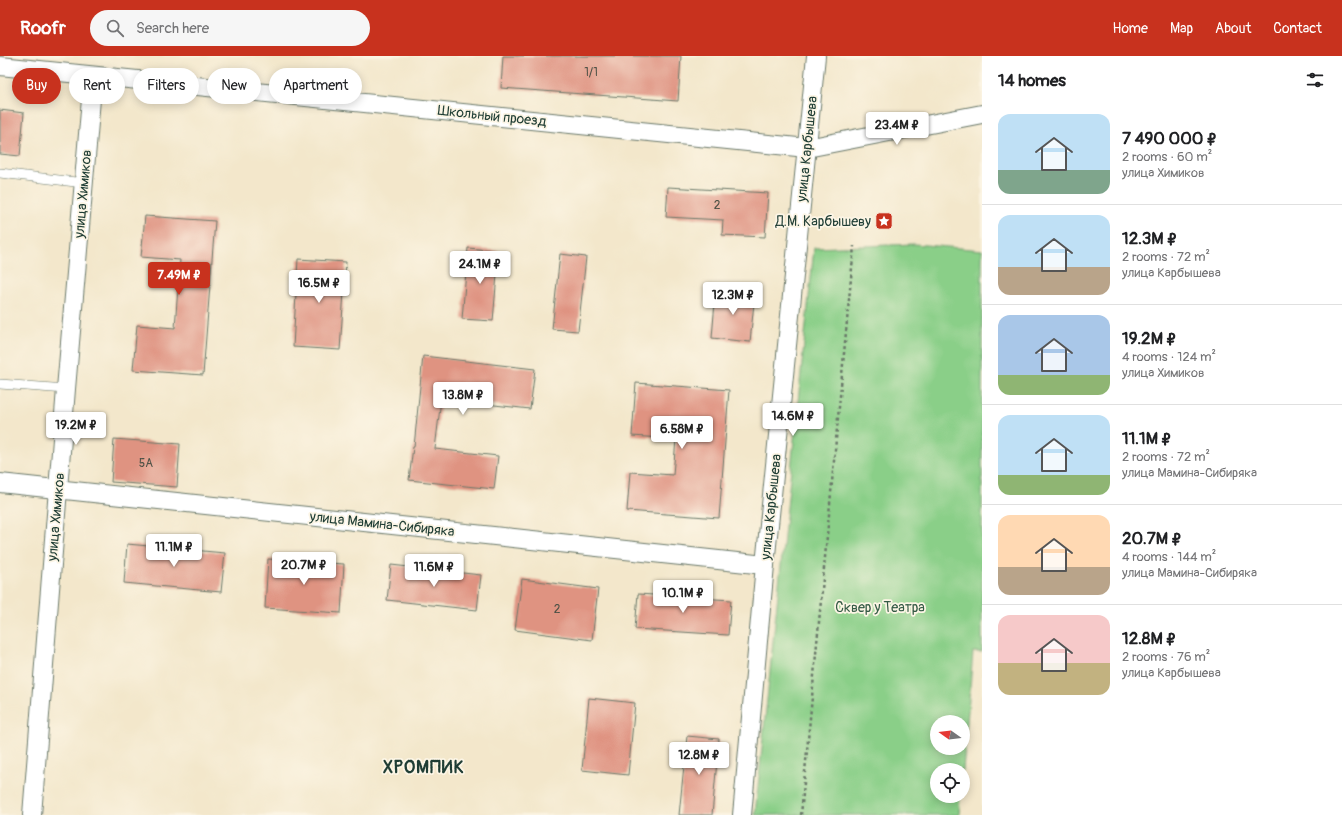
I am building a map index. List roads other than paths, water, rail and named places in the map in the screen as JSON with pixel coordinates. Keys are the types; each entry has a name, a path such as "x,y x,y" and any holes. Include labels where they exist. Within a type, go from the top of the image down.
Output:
{"street":[{"name":"улица Карбышева","path":"742,815 765,565 816,56"},
{"name":"Школьный проезд","path":"0,66 69,73"},
{"name":"Школьный проезд","path":"125,79 806,148 982,114"},
{"name":"улица Химиков","path":"32,815 91,104"},
{"name":"улица Мамина-Сибиряка","path":"0,483 765,565"}],"lane":[{"path":"0,173 84,183"},
{"path":"0,384 66,389"}],"place":[{"name":"Д.М. Карбышеву","path":"884,221"}],"district":[{"name":"ХРОМПИК","path":"424,767"}],"park label":[{"name":"Сквер у Театра","path":"880,607"}]}
